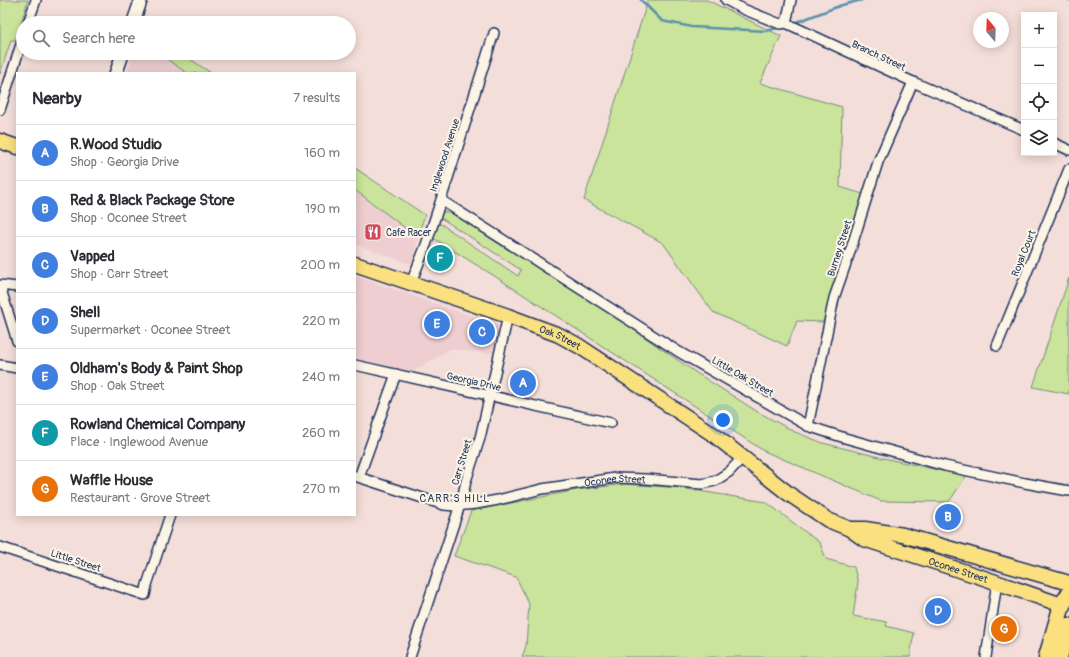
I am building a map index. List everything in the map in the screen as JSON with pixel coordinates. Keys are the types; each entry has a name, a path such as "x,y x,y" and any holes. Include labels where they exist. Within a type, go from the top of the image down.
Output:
{"highway":[{"path":"1059,653 1067,602"},
{"path":"1059,653 1069,626"}],"main road":[{"path":"0,141 16,147"},
{"name":"Oak Street","path":"356,264 559,335 579,346 707,431 742,457"},
{"name":"Oconee Street","path":"742,457 789,494 828,520 850,529 864,539 997,582 1067,602"},
{"name":"Oconee Street","path":"850,529 865,529 903,535 1069,583"}],"street":[{"path":"30,16 36,0"},
{"path":"135,16 141,0"},
{"name":"Branch Street","path":"726,0 780,24 786,23 913,82 1021,129"},
{"path":"786,23 791,0"},
{"name":"Inglewood Avenue","path":"411,283 426,246 494,33"},
{"path":"0,110 16,60"},
{"path":"116,72 121,60"},
{"name":"Burney Street","path":"808,426 834,298 878,162 913,82"},
{"path":"1057,144 1069,150"},
{"name":"Royal Court","path":"997,346 1069,169"},
{"name":"Little Oak Street","path":"441,200 679,352 808,426 945,466 1038,486 1069,490"},
{"path":"16,287 0,285 16,338"},
{"name":"Carr Street","path":"410,657 460,505 480,438 508,316"},
{"path":"0,365 16,368"},
{"name":"Georgia Drive","path":"356,365 611,423"},
{"path":"357,476 396,374"},
{"name":"Oconee Street","path":"357,476 444,504 455,506 498,500 542,489 616,478 702,484 715,481 729,472 742,457"},
{"name":"Little Street","path":"0,547 145,595 170,516"},
{"path":"986,657 997,582"}],"shaded area":[{"path":"132,60 177,60 195,72 127,72"},
{"path":"356,177 421,218 413,265 356,244"},
{"path":"356,276 500,326 496,354 450,349 412,372 356,358"}],"green space":[{"path":"0,0 28,0 23,16 16,16 16,40 11,40 0,74"},
{"path":"648,0 707,0 781,36 760,83 842,107 840,187 863,194 823,322 797,321 787,346 713,312 663,243 584,200"},
{"path":"168,60 192,60 210,72 186,72"},
{"path":"356,169 425,215 417,237 356,191"},
{"path":"443,212 450,212 476,228 614,316 695,372 758,412 795,432 823,443 966,476 949,502 881,501 764,451 496,277 433,238 437,225 441,224 518,276 521,270 441,218 440,215"},
{"path":"1069,278 1069,394 1033,387"},
{"path":"625,484 681,488 766,502 820,543 826,559 854,567 858,583 853,616 887,622 886,626 914,633 910,657 522,657 526,646 529,604 516,577 454,556 471,511 577,490"}],"waterway":[{"path":"641,0 662,21 692,27 766,31 781,27"},
{"path":"797,22 842,5 862,0"}],"place":[{"name":"Cafe Racer","path":"373,232"},
{"name":"Rowland Chemical Company","path":"440,258"},
{"name":"Oldham's Body & Paint Shop","path":"437,324"},
{"name":"Vapped","path":"482,332"},
{"name":"R.Wood Studio","path":"523,383"},
{"name":"Red & Black Package Store","path":"948,517"},
{"name":"Shell","path":"938,611"},
{"name":"Waffle House","path":"1004,629"}],"district":[{"name":"CARR'S HILL","path":"455,498"}]}
